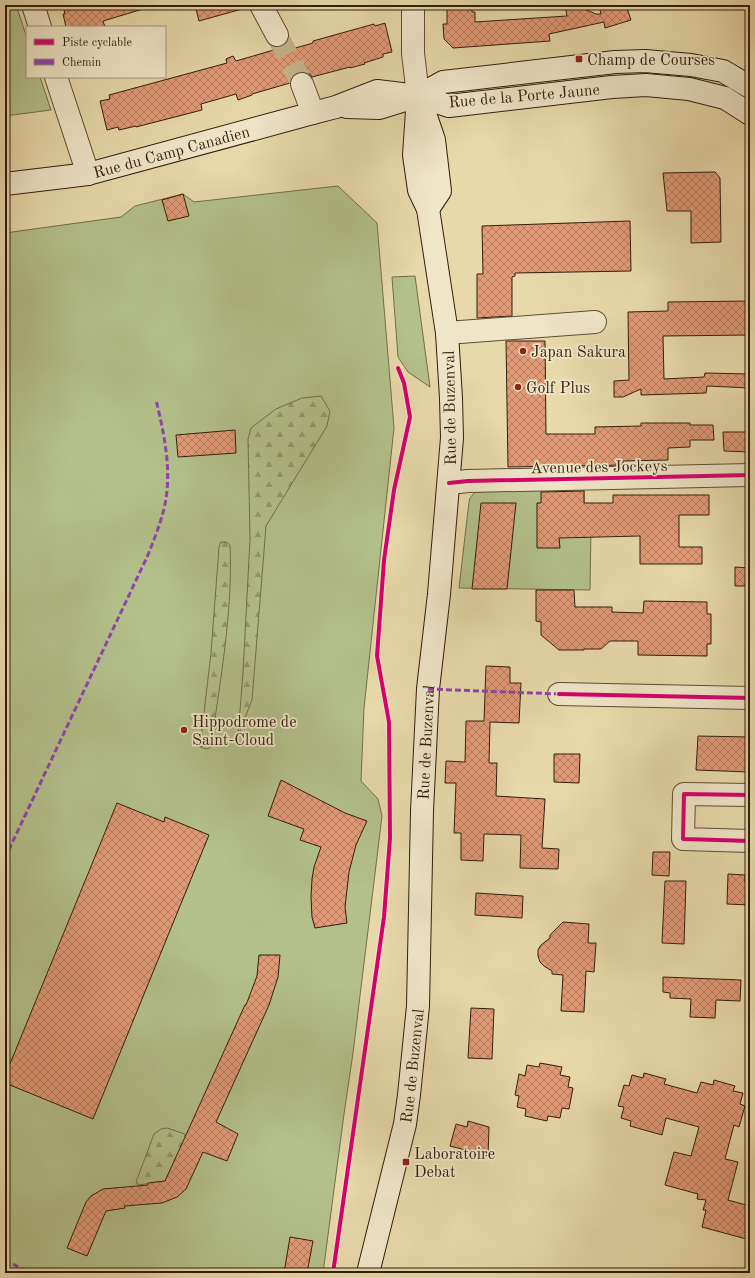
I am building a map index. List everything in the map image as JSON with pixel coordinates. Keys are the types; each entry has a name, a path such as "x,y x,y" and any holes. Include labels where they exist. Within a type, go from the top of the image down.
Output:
{"main road":[{"path":"33,5 40,26"},
{"path":"260,5 277,35"},
{"name":"Rue de Buzenval","path":"368,1273 405,1124 410,1095 418,1006 422,811 428,689 449,483 452,418 447,333 428,209 419,190 414,155 418,96 413,52 413,5"},
{"name":"Rue de la Porte Jaune","path":"418,96 443,82 615,62 645,61 691,65 723,71 750,87"},
{"path":"56,78 88,174"},
{"path":"302,84 312,112"},
{"name":"Rue de la Porte Jaune","path":"418,96 449,106 612,87 646,85 689,89 725,98 750,114"},
{"name":"Rue du Camp Canadien","path":"5,184 88,174 312,112 336,107 378,91 418,96"},
{"path":"447,333 594,322"},
{"name":"Avenue des Jockeys","path":"449,483 468,481 750,475"},
{"path":"560,694 750,698"},
{"path":"750,795 684,794 683,839 750,841"}],"green space":[{"path":"5,5 16,5 26,35 26,78 40,78 51,110 5,116"},
{"name":"Hippodrome de Saint-Cloud","path":"338,186 377,223 394,428 364,708 361,781 378,799 382,816 353,1053 323,1273 5,1273 5,233 121,217 135,206 183,194 194,202"},
{"path":"415,276 430,387 408,372 398,357 392,277"},
{"path":"321,396 330,411 327,426 266,526 252,700 238,736 250,539 248,439 251,428 276,409 302,398"},
{"path":"584,488 584,528 591,528 590,590 459,588 469,502 470,498 475,492"},
{"path":"221,542 226,542 230,545 230,596 225,646 211,747 207,749 200,747 211,653 219,547"},
{"path":"167,1128 185,1134 185,1139 165,1181 138,1185 136,1182 154,1134 161,1129"}],"building":[{"path":"63,5 142,5 143,9 103,21 105,26 66,26 63,14 65,14"},
{"path":"195,5 242,5 242,9 199,21"},
{"path":"447,5 472,5 472,12 475,12 475,22 567,16 565,5 575,5 596,14 601,14 599,5 626,5 631,20 605,28 604,22 549,34 550,41 453,48 444,39 443,24 447,24"},
{"path":"385,23 392,52 383,54 383,57 364,63 365,64 312,77 310,74 298,72 292,76 290,83 252,94 238,100 236,94 201,104 202,110 136,127 119,130 118,127 107,130 100,101 110,99 109,95 227,63 226,59 233,56 236,61 284,47 285,51 313,43 313,41 374,24 375,26"},
{"path":"715,172 720,178 721,242 691,243 691,211 667,211 663,173"},
{"path":"183,194 189,216 168,221 162,200"},
{"path":"630,221 631,271 515,273 515,276 512,277 512,316 477,318 477,274 483,274 482,226"},
{"path":"750,301 750,335 663,336 664,379 704,377 705,373 750,374 750,388 707,386 706,393 641,395 641,389 623,397 614,397 614,381 629,380 628,312 668,311 668,302"},
{"path":"506,341 545,341 546,434 595,434 595,427 641,426 641,423 690,423 690,425 713,425 714,440 690,440 690,447 668,448 668,460 623,461 623,465 508,467"},
{"path":"235,430 236,453 178,457 176,435"},
{"path":"723,432 750,432 750,452 724,451"},
{"path":"584,491 584,503 613,503 613,495 709,495 709,515 679,515 679,547 702,547 702,564 640,564 640,536 559,538 560,548 537,548 537,503 541,503 541,492"},
{"path":"481,503 516,503 507,589 472,589"},
{"path":"735,567 750,568 750,586 735,586"},
{"path":"536,590 574,590 575,607 612,607 612,612 643,613 644,601 707,602 707,614 711,614 711,644 707,644 707,656 638,655 638,641 610,641 601,649 559,650 541,635 541,622 536,621"},
{"path":"486,666 510,667 510,683 521,683 519,723 490,722 489,763 497,763 496,796 545,799 542,848 559,849 558,869 520,868 521,835 484,834 483,861 461,860 461,833 454,833 456,783 445,783 446,761 465,762 466,721 484,721"},
{"path":"698,736 750,737 750,772 696,770"},
{"path":"554,754 580,754 579,783 554,782"},
{"path":"281,780 345,813 367,821 356,845 349,872 345,907 347,923 315,928 312,917 312,879 314,867 321,847 300,840 304,829 268,816"},
{"path":"117,803 164,822 165,817 209,835 93,1119 5,1083 5,1076"},
{"path":"653,852 670,852 669,876 652,875"},
{"path":"728,874 745,875 745,882 750,882 750,905 727,904"},
{"path":"665,881 686,881 684,944 662,943"},
{"path":"476,893 523,896 522,918 475,915"},
{"path":"563,922 589,924 588,943 596,943 594,972 586,971 584,1012 561,1011 563,975 552,974 552,971 540,962 538,956 538,950 541,945 550,938 550,935"},
{"path":"259,955 280,955 278,977 269,1005 216,1122 238,1134 227,1161 203,1152 186,1189 177,1197 162,1203 124,1206 125,1208 106,1211 87,1256 67,1248 86,1202 91,1196 103,1189 148,1185 148,1183 165,1181 246,1005 257,976"},
{"path":"663,977 741,980 740,1001 716,1000 715,1018 690,1017 691,999 670,998 670,993 663,992"},
{"path":"471,1008 494,1009 492,1059 468,1058"},
{"path":"540,1063 562,1067 560,1075 570,1077 568,1087 573,1088 569,1109 562,1108 560,1118 548,1116 547,1121 525,1116 526,1109 517,1107 519,1096 515,1095 519,1074 525,1076 527,1065 539,1067"},
{"path":"644,1073 666,1079 664,1084 697,1093 701,1082 713,1085 714,1080 735,1086 733,1091 743,1093 740,1104 745,1106 739,1127 734,1125 725,1159 738,1162 728,1200 750,1206 750,1240 702,1227 706,1210 703,1210 706,1200 697,1199 698,1194 665,1185 674,1152 691,1156 699,1127 666,1118 662,1135 630,1126 631,1121 621,1118 624,1107 618,1106 624,1085 629,1086 632,1075 643,1078"},
{"path":"468,1121 489,1127 488,1156 450,1146 456,1124 467,1127"},
{"path":"290,1237 313,1241 307,1273 284,1273"}],"tunnel":[{"path":"277,35 302,84"}],"marked path":[{"path":"5,858 155,538 165,504 168,478 164,438 156,400"},
{"path":"428,689 559,694"},
{"path":"5,1260 30,1273"}],"cycle path":[{"path":"333,1273 384,917 390,838 389,722 377,656 384,560 394,490 410,417 404,383 398,368"},
{"path":"449,483 468,481 750,475"},
{"path":"559,694 750,698"},
{"path":"750,795 684,794 683,839 750,841"}],"place":[{"name":"Champ de Courses","path":"579,59"},
{"name":"Japan Sakura","path":"523,351"},
{"name":"Golf Plus","path":"518,387"},
{"name":"Hippodrome de Saint-Cloud","path":"184,730"},
{"name":"Laboratoire Debat","path":"406,1162"}]}
